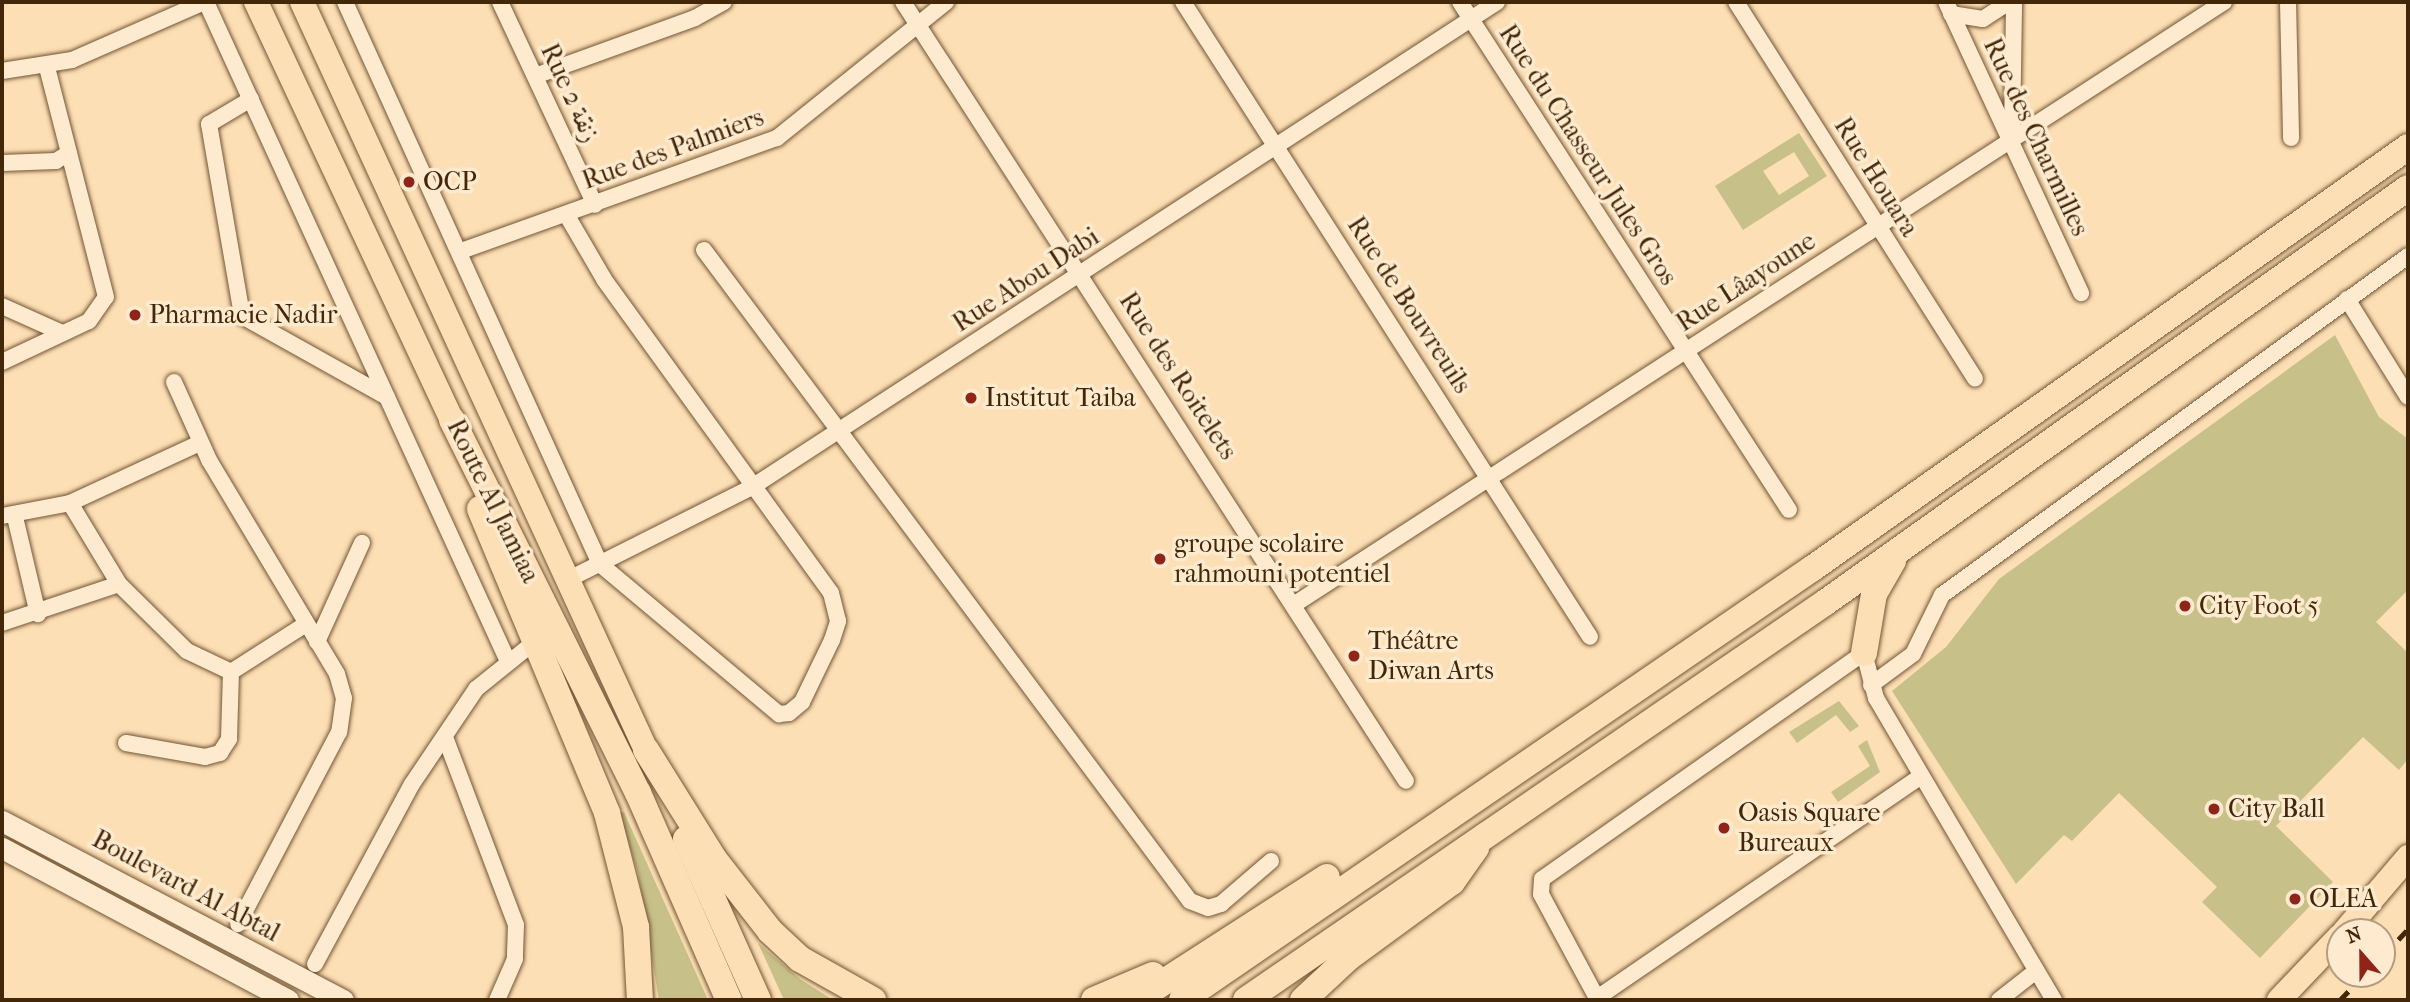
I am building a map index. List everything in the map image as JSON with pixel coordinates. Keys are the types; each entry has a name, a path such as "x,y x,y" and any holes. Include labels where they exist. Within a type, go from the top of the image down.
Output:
{"highway":[{"path":"1182,1000 1812,568 2408,147"},
{"path":"1246,1000 1826,602 2408,188"},
{"path":"452,420 532,643 611,825 636,927 643,995"},
{"name":"Route Al Jamiaa","path":"452,420 638,793 729,1000"},
{"path":"1864,653 1874,594 1906,545"},
{"path":"1136,1000 1681,644 1812,568"},
{"path":"1826,602 1848,610 1864,653"},
{"path":"646,750 715,859 770,931 800,959 873,1000"},
{"name":"Route Al Jamiaa","path":"646,750 758,1000"},
{"path":"1268,1000 1479,840"},
{"path":"1303,1000 1348,958 1452,883 1479,840"},
{"path":"1094,1000 1216,948"}],"main road":[{"name":"Route Al Jamiaa","path":"256,2 452,420"},
{"name":"Route Al Jamiaa","path":"302,2 646,750"},
{"name":"Boulevard Al Abtal","path":"2,821 343,1000"},
{"name":"Boulevard Al Abtal","path":"2,848 288,1000"},
{"path":"2356,918 2408,857"},
{"path":"2279,1000 2326,951"}],"street":[{"path":"2,71 47,68 205,2 507,659"},
{"path":"345,2 461,251 600,564 779,714 789,713 802,702 832,640 836,608 566,214"},
{"name":"Rue 2 زنقة","path":"500,2 595,205"},
{"path":"535,76 722,2"},
{"name":"Rue des Roitelets","path":"903,2 1083,272 1406,781"},
{"name":"Rue des Palmiers","path":"461,251 777,138 917,21 946,2"},
{"name":"Rue de Bouvreuils","path":"1182,2 1278,147 1590,636"},
{"name":"Rue du Chasseur Jules Gros","path":"1460,2 1790,510"},
{"name":"Rue Abou Dabi","path":"569,579 752,487 1497,2"},
{"name":"Rue Houara","path":"1736,2 1975,378"},
{"path":"1948,8 1983,19 2011,2"},
{"path":"2011,2 2012,139"},
{"name":"Rue Lâayoune","path":"1294,604 2224,2"},
{"path":"2288,2 2291,138"},
{"name":"Rue des Charmilles","path":"1948,8 2012,139 2081,293"},
{"path":"2,362 97,314 106,297 47,68"},
{"path":"251,99 209,124 242,316 387,397"},
{"path":"2,163 56,161 69,153"},
{"path":"704,250 1190,901 1208,908 1221,904 1271,861"},
{"path":"1871,685 1913,654 1942,595 2408,256"},
{"path":"2347,299 2408,397"},
{"path":"2,306 62,333"},
{"path":"174,382 200,443 342,685 343,722 238,923"},
{"path":"38,614 8,516 70,503 200,443"},
{"path":"70,503 119,584 161,632 231,672"},
{"path":"317,642 362,543"},
{"path":"2,623 38,614 119,584"},
{"path":"231,672 306,624"},
{"path":"315,964 412,784 476,689 507,659 532,643"},
{"path":"1920,777 1598,999 1541,894 1542,879 1864,653 1871,685 1920,777 2054,1000"},
{"path":"126,743 205,757 220,753 229,739 231,672"},
{"path":"445,737 516,925 515,960 497,1000"},
{"path":"1999,1000 2036,971"}],"shaded area":[{"path":"1799,133 1827,176 1743,230 1715,186","holes":["1794,152 1809,176 1779,195 1763,171"]},
{"name":"City Foot 5","path":"2335,335 2379,417 2408,439 2408,590 2376,622 2408,653 2408,759 2399,770 2363,737 2276,826 2333,882 2260,958 2202,902 2217,887 2119,793 2072,841 2064,835 2016,884 1892,691 1946,647 1999,579"},
{"path":"1839,701 1859,726 1850,732 1836,715 1797,743 1789,732"},
{"path":"1867,740 1880,772 1838,802 1831,792 1870,766 1858,746"},
{"path":"624,812 708,1000 659,1000 638,873 619,813"},
{"path":"758,943 800,979 833,1000 784,1000"}],"railway":[{"path":"2396,942 2408,929"},
{"path":"2340,1000 2352,988"}],"place":[{"name":"OCP","path":"409,182"},
{"name":"Pharmacie Nadir","path":"135,315"},
{"name":"Institut Taiba","path":"971,398"},
{"name":"groupe scolaire rahmouni potentiel","path":"1160,559"},
{"name":"City Foot 5","path":"2185,606"},
{"name":"Théâtre Diwan Arts","path":"1354,656"},
{"name":"City Ball","path":"2214,809"},
{"name":"Oasis Square Bureaux","path":"1724,828"},
{"name":"OLEA","path":"2295,899"}]}
